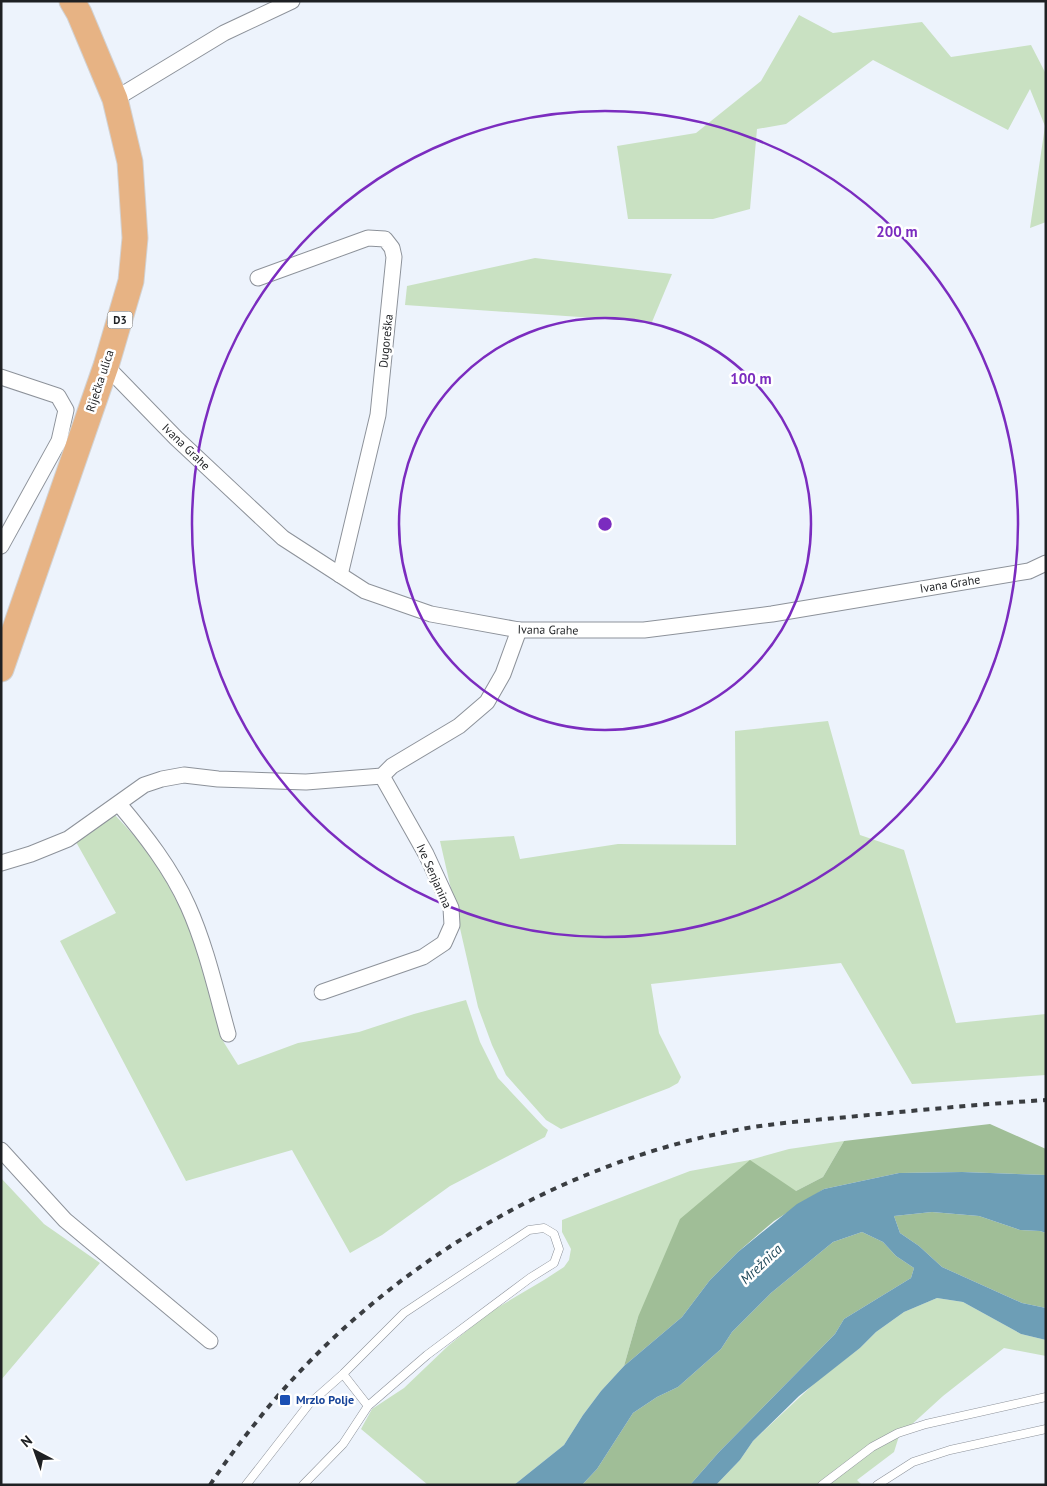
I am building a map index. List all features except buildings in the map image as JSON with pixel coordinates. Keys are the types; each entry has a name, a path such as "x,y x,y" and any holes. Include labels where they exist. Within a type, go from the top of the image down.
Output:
{"main road":[{"name":"Riječka ulica","path":"1,669 8,627 106,366 131,281 135,238 130,162 115,98 79,13 72,1"}],"street":[{"path":"115,98 224,33 292,1"},
{"name":"Dugoreška","path":"258,278 368,238 385,239 392,248 394,257 378,415 340,575"},
{"name":"Ivana Grahe","path":"106,366 176,438 282,538 365,591 431,614 519,630 644,630 772,614 1029,571 1046,563"},
{"path":"1,377 58,396 66,410 59,441 1,546"},
{"path":"1,863 31,854 68,839 144,785 184,775 218,779 306,782 382,776 392,766 459,726 488,702 503,674 519,630"},
{"name":"Ive Senjanina","path":"322,992 423,957 444,943 452,924 451,908 426,854 382,776"},
{"path":"119,804 156,849 188,905 206,954 228,1034"},
{"path":"1,1150 65,1220 210,1341"}],"lane":[{"path":"246,1485 309,1404 343,1374 404,1313 529,1230 544,1228 554,1234 559,1249 554,1263 530,1278 426,1355 368,1406 343,1444 303,1485"},
{"path":"343,1374 368,1406"},
{"path":"822,1485 872,1447 898,1433 926,1424 1046,1397"},
{"path":"876,1485 913,1462 950,1450 1046,1429"}],"green space":[{"path":"799,15 833,33 922,22 951,57 1031,45 1046,74 1046,222 1030,228 1045,126 1030,89 1008,130 873,60 786,124 757,129 750,209 713,219 628,219 617,146 696,133 761,81"},
{"path":"535,258 672,274 652,322 405,305 407,286"},
{"path":"828,721 860,835 904,850 956,1023 1046,1014 1046,1075 912,1084 841,963 651,984 659,1033 681,1077 678,1083 561,1129 546,1120 506,1075 492,1045 478,1007 440,841 514,836 520,859 618,844 736,845 735,731"},
{"path":"115,815 152,855 193,931 223,1041 238,1065 298,1043 359,1032 466,1000 480,1042 498,1078 548,1130 545,1137 450,1186 382,1235 350,1253 292,1150 186,1181 60,941 116,913 76,842"},
{"path":"990,1124 1046,1149 1046,1175 962,1172 899,1173 824,1189 774,1221 738,1252 710,1280 682,1317 624,1366 638,1317 680,1219 750,1160 796,1191 823,1177 844,1141"},
{"path":"844,1141 823,1177 796,1191 638,1317 624,1366 601,1391 564,1445 514,1485 428,1485 361,1429 372,1409 404,1388 448,1346 490,1312 564,1267 569,1260 571,1249 562,1232 562,1220 690,1171 750,1160 789,1149"},
{"path":"1,1178 44,1224 100,1263 1,1380"},
{"path":"932,1212 979,1216 1020,1230 1046,1233 1046,1308 1022,1303 942,1267 919,1246 900,1233 894,1216"},
{"path":"862,1232 883,1242 896,1256 914,1268 911,1278 844,1319 835,1334 719,1452 690,1485 582,1485 597,1469 633,1413 657,1397 678,1387 721,1349 732,1332 771,1293 833,1242"},
{"path":"937,1298 963,1302 1021,1334 1046,1340 1046,1356 1004,1348 943,1396 899,1436 894,1452 857,1480 862,1485 716,1485 740,1460 753,1441 817,1381 860,1348 876,1332 904,1312"}],"water":[{"name":"Mrežnica","path":"962,1172 1046,1175 1046,1233 1020,1230 979,1216 932,1212 894,1216 900,1233 919,1246 942,1267 1022,1303 1046,1308 1046,1340 1021,1334 963,1302 937,1298 904,1312 876,1332 860,1348 799,1396 753,1441 740,1460 716,1485 690,1485 719,1452 835,1334 844,1319 911,1278 914,1268 896,1256 883,1242 862,1232 833,1242 771,1293 732,1332 721,1349 678,1387 657,1397 633,1413 597,1469 582,1485 514,1485 564,1445 601,1391 624,1366 682,1317 710,1280 738,1252 797,1204 824,1189 899,1173"}],"railway":[{"path":"210,1485 265,1411 312,1359 364,1311 420,1267 479,1228 541,1195 606,1167 673,1145 742,1129 800,1121 1046,1100"}],"place":[{"name":"Mrzlo Polje","path":"285,1400"}]}
